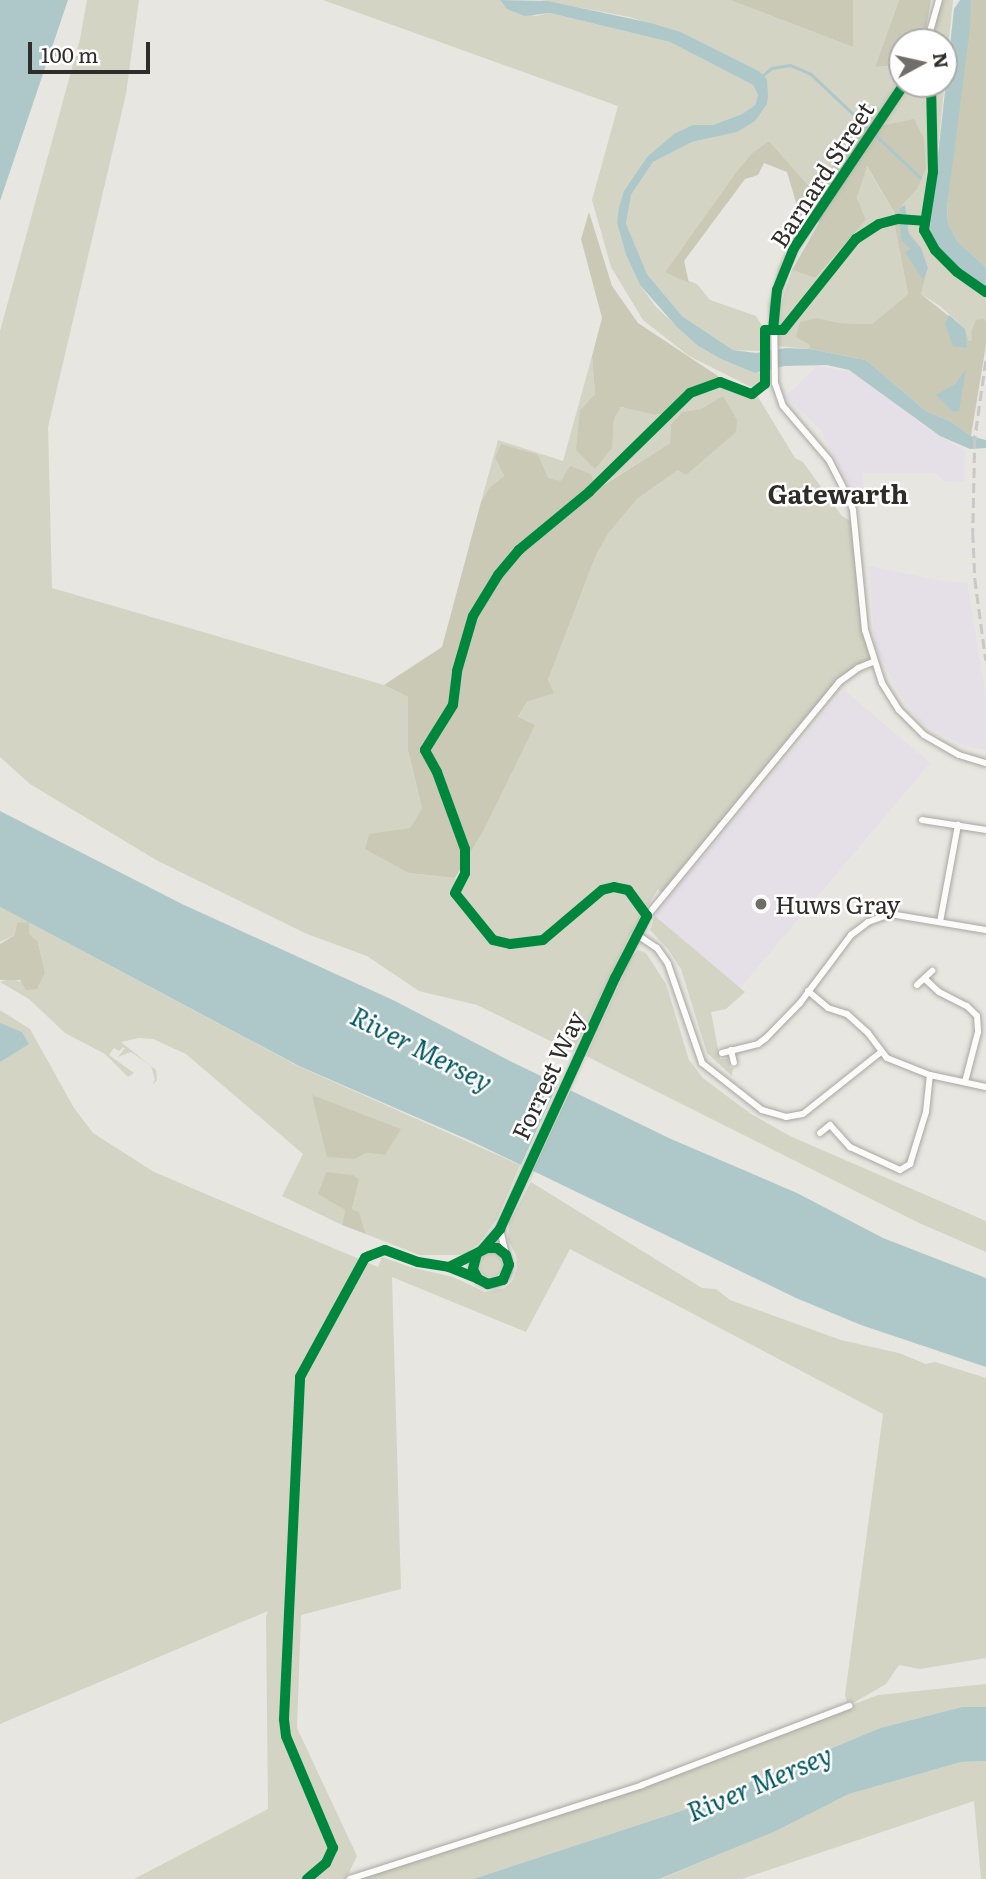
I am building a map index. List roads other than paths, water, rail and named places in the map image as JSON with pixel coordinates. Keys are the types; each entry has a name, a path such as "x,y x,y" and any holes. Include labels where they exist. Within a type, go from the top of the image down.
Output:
{"street":[{"path":"933,28 939,0"},
{"name":"Barnard Street","path":"895,98 794,248 774,306 774,369 779,399 829,460 853,510 866,630 873,662 889,695 911,723 947,749 986,763"},
{"name":"Forrest Way","path":"482,1250 500,1229 636,934 661,897 839,682 858,668 873,662"},
{"path":"922,820 986,830"},
{"path":"940,922 958,825"},
{"path":"722,1053 766,1038 808,991 850,935 868,922 890,914 986,930"},
{"path":"636,934 657,948 668,964 702,1063 762,1110 786,1117 803,1114 881,1052"},
{"path":"918,985 932,971"},
{"path":"925,979 939,992 967,1006 977,1016 978,1032 965,1082"},
{"path":"808,991 828,1008 847,1014 868,1033 887,1058 930,1075 986,1087"},
{"path":"731,1051 734,1063"},
{"path":"820,1133 830,1125 850,1147 900,1170 910,1164 926,1112 930,1075"},
{"path":"500,1229 509,1265 507,1275 499,1283 488,1284 478,1279 473,1269 474,1258 482,1250 497,1248 506,1255"},
{"path":"350,1879 642,1785 849,1706"}],"water":[{"path":"0,0 68,0 0,201"},
{"path":"500,0 548,1 651,23 681,32 759,71 767,79 768,96 767,104 755,121 737,132 692,142 653,162 631,195 626,224 647,274 682,316 733,350 756,353 786,348 809,349 866,360 926,411 950,421 971,436 986,440 986,448 970,449 940,436 849,370 827,365 784,366 755,373 698,346 676,326 640,285 626,255 617,223 624,191 647,157 674,134 693,125 713,125 742,114 755,105 758,95 753,85 670,42 550,13 525,16 507,9"},
{"path":"960,0 971,0 970,28 947,208 948,223 958,242 986,267 986,289 962,272 943,253 933,240 930,228 944,98 958,98 958,28 952,28 954,9"},
{"path":"905,205 909,235 921,248 928,268 923,280 905,252 911,249 901,240 899,208"},
{"path":"949,315 965,329 967,348 953,346 945,323"},
{"path":"966,369 959,411 953,412 936,395 955,384"},
{"name":"River Mersey","path":"0,811 182,904 395,1001 512,1062 671,1139 797,1193 883,1238 986,1278 986,1367 861,1325 796,1298 471,1141 299,1066 0,907"},
{"path":"0,1023 22,1032 29,1044 0,1062"},
{"name":"River Mersey","path":"962,1707 986,1707 986,1761 961,1762 849,1794 774,1832 659,1879 473,1879 684,1810 880,1728"}],"waterway":[{"path":"46,51 73,60"},
{"path":"762,76 772,68 790,65 811,74 920,177"}],"railway":[{"path":"986,361 975,438 973,533 975,579 986,660"}],"place":[{"name":"Huws Gray","path":"761,904"}],"district":[{"name":"Gatewarth","path":"838,493"}]}
